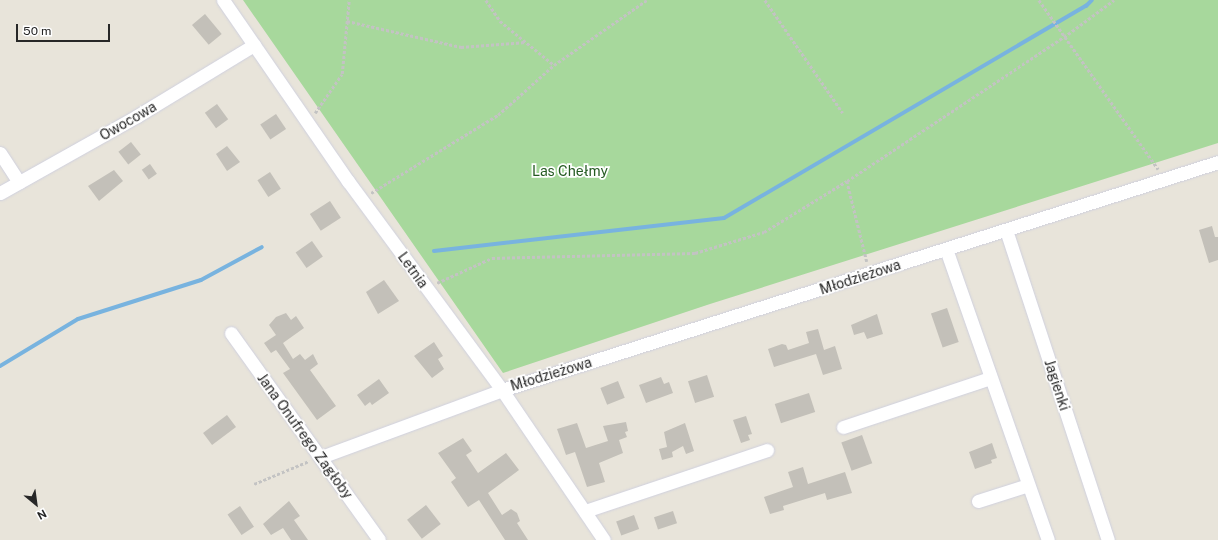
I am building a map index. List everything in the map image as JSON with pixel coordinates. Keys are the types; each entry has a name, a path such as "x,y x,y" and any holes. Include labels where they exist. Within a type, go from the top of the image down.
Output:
{"street":[{"name":"Letnia","path":"223,0 361,199 502,390 586,511 604,540"},
{"name":"Owocowa","path":"0,193 137,116 254,45"},
{"path":"0,153 18,182"},
{"name":"Młodzieżowa","path":"320,457 502,390 870,275 946,249 1218,162"},
{"name":"Jagienki","path":"1006,230 1108,540"},
{"path":"946,249 1048,540"},
{"name":"Jana Onufrego Zagłoby","path":"231,333 379,540"},
{"path":"843,427 990,378"},
{"path":"586,511 767,450"},
{"path":"978,501 1028,484"}],"path":[{"path":"308,123 342,74 349,0"},
{"path":"486,0 500,20 554,65"},
{"path":"361,199 498,115 554,65 647,0"},
{"path":"765,0 843,113"},
{"path":"1039,0 1158,170 1167,178"},
{"path":"426,288 492,258 695,253 764,232 847,181 1064,37 1114,0"},
{"path":"347,21 460,47 526,42"},
{"path":"847,181 870,275"},
{"path":"254,484 320,457"}],"green space":[{"name":"Las Chełmy","path":"243,0 1218,0 1218,143 710,304 503,373"}],"building":[{"path":"205,14 222,34 209,45 192,25"},
{"path":"217,104 228,119 216,128 205,113"},
{"path":"276,114 286,129 270,140 260,125"},
{"path":"131,142 141,155 128,164 118,152"},
{"path":"227,146 240,162 227,171 216,154"},
{"path":"150,164 157,174 149,180 142,170"},
{"path":"114,170 123,181 99,201 88,186"},
{"path":"270,172 281,189 268,197 257,180"},
{"path":"330,201 341,218 321,231 310,214"},
{"path":"1212,226 1215,237 1218,237 1218,260 1209,263 1199,230"},
{"path":"312,241 323,257 307,268 296,252"},
{"path":"384,280 399,301 378,314 366,292"},
{"path":"947,308 959,342 943,348 931,314"},
{"path":"286,313 291,320 296,316 304,328 283,343 293,359 300,354 305,360 313,354 318,364 310,370 336,406 317,420 283,373 290,369 276,350 271,353 264,343 276,335 269,325 276,317"},
{"path":"877,314 883,334 867,339 864,332 854,335 851,325"},
{"path":"818,329 824,350 835,346 842,369 823,375 816,354 774,367 768,349 782,344 786,345 788,350 809,343 806,332"},
{"path":"434,342 443,356 438,359 444,369 432,378 414,356"},
{"path":"707,375 714,397 695,403 688,381"},
{"path":"661,377 664,384 669,382 673,393 646,403 639,385"},
{"path":"379,379 389,393 372,405 370,402 365,406 357,395"},
{"path":"618,381 625,398 607,405 600,388"},
{"path":"809,393 815,412 781,423 775,404"},
{"path":"227,415 236,427 212,445 203,433"},
{"path":"746,416 752,434 748,435 750,440 741,443 733,420"},
{"path":"626,422 628,431 625,432 627,437 619,440 623,453 599,463 605,482 587,487 575,452 566,455 557,429 577,423 586,448 608,441 603,426"},
{"path":"685,423 694,451 686,454 683,446 672,452 673,457 662,460 659,449 667,447 664,432"},
{"path":"862,435 872,463 852,471 841,443"},
{"path":"463,438 472,451 466,455 478,473 506,453 519,470 488,493 502,515 511,509 517,513 520,521 517,523 528,540 505,540 479,500 468,507 451,482 456,478 438,453"},
{"path":"992,443 997,458 991,460 992,463 975,469 969,452"},
{"path":"803,467 808,484 845,472 852,493 827,500 825,493 783,506 784,510 770,514 764,497 793,487 788,472"},
{"path":"289,501 300,516 294,520 308,540 291,540 283,528 271,535 263,524"},
{"path":"426,505 441,524 422,539 407,520"},
{"path":"240,506 254,527 242,535 228,514"},
{"path":"673,511 677,523 658,530 654,517"},
{"path":"634,515 639,529 621,536 616,521"}],"waterway":[{"path":"434,251 724,218 1086,6 1092,0"},
{"path":"0,366 78,319 201,280 262,247"}]}
